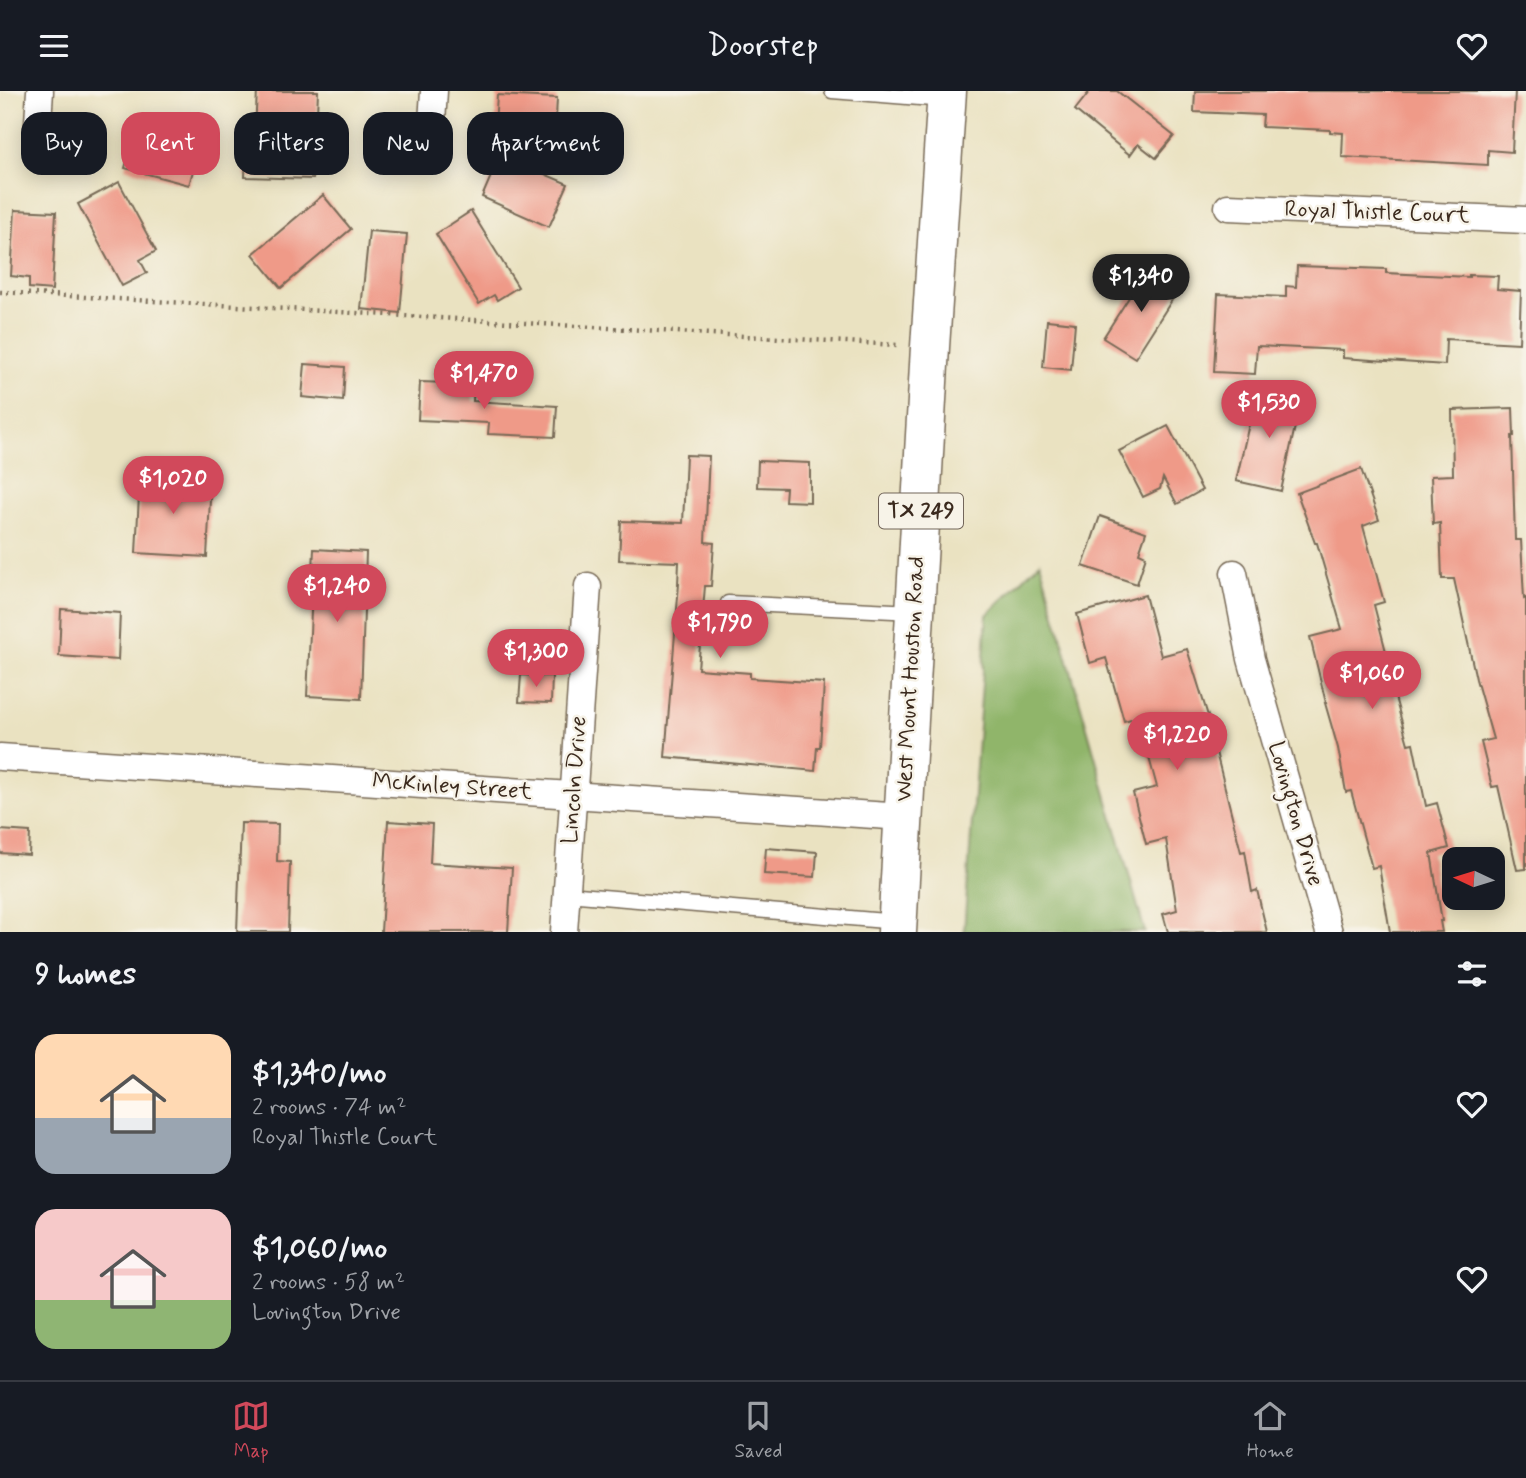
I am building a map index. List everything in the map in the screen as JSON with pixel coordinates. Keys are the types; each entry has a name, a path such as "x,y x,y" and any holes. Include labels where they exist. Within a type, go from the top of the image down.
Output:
{"main road":[{"name":"West Mount Houston Road","path":"897,927 946,95"}],"street":[{"path":"39,112 40,91"},
{"path":"433,112 434,91"},
{"name":"Royal Thistle Court","path":"1228,207 1526,220"},
{"name":"Lovington Drive","path":"1234,573 1251,659 1329,932"},
{"name":"Lincoln Drive","path":"564,932 589,586"},
{"name":"McKinley Street","path":"0,757 904,817"}],"lane":[{"path":"832,91 946,95"},
{"path":"728,603 915,612"},
{"path":"567,894 897,927"}],"path":[{"path":"0,292 930,347"}],"green space":[{"path":"1040,562 1145,932 964,932 987,615"}],"building":[{"path":"257,91 318,91 317,112 256,112"},
{"path":"1090,91 1117,91 1174,136 1156,158 1138,144 1130,155 1075,110"},
{"path":"1195,91 1515,91 1512,152 1488,150 1488,165 1342,157 1343,133 1262,127 1263,115 1194,112"},
{"path":"497,95 557,98 556,112 496,112"},
{"path":"151,175 192,175 189,185"},
{"path":"245,175 313,175 313,179"},
{"path":"491,175 547,175 568,184 549,227 482,197"},
{"path":"119,182 156,251 140,260 147,273 122,286 78,204"},
{"path":"323,195 351,229 281,288 253,254"},
{"path":"15,210 56,212 52,290 29,288 29,278 11,276"},
{"path":"471,211 518,287 497,300 494,295 479,304 436,234"},
{"path":"369,231 407,234 400,313 361,309"},
{"path":"1297,266 1386,269 1386,273 1498,276 1497,289 1521,291 1519,343 1446,339 1445,365 1343,358 1343,350 1257,346 1255,374 1214,372 1218,294 1286,297 1286,286 1296,287"},
{"path":"1147,269 1179,289 1135,358 1103,338"},
{"path":"1047,320 1075,323 1071,370 1043,367"},
{"path":"305,364 345,367 343,401 302,397"},
{"path":"420,382 474,384 473,401 557,406 555,437 488,434 489,423 418,420"},
{"path":"1257,389 1301,399 1281,491 1236,481"},
{"path":"1513,408 1515,540 1521,540 1524,599 1526,598 1526,869 1517,870 1498,786 1492,787 1481,742 1493,739 1476,679 1454,579 1442,579 1440,523 1433,524 1431,476 1453,475 1452,410"},
{"path":"1168,426 1202,490 1177,504 1163,478 1160,489 1143,497 1119,451"},
{"path":"686,455 709,456 705,542 714,543 711,586 705,586 698,669 750,673 750,678 824,683 820,747 817,747 815,771 665,757 679,562 619,560 621,521 683,523"},
{"path":"758,461 810,463 810,502 785,501 786,488 757,487"},
{"path":"1361,469 1379,520 1363,526 1384,602 1374,605 1391,671 1388,672 1408,744 1413,743 1426,806 1437,803 1449,847 1442,847 1442,850 1431,853 1442,932 1390,932 1379,866 1372,868 1351,791 1346,792 1338,748 1310,637 1342,629 1317,543 1297,493"},
{"path":"140,476 211,480 207,557 136,553"},
{"path":"1100,516 1146,532 1139,553 1146,556 1137,584 1083,566"},
{"path":"314,549 366,552 361,699 307,696"},
{"path":"1145,595 1161,656 1187,649 1214,735 1212,736 1241,852 1245,851 1252,892 1257,890 1267,932 1168,932 1163,914 1177,910 1166,839 1146,844 1133,793 1157,787 1138,717 1124,721 1106,658 1090,663 1077,614"},
{"path":"61,609 120,613 118,660 59,656"},
{"path":"521,675 552,676 551,703 519,702"},
{"path":"388,821 432,824 430,863 512,868 508,932 381,932"},
{"path":"241,823 278,824 277,861 290,862 288,932 237,932"},
{"path":"0,830 30,832 29,855 0,853"},
{"path":"766,848 817,852 815,877 764,874"}]}
